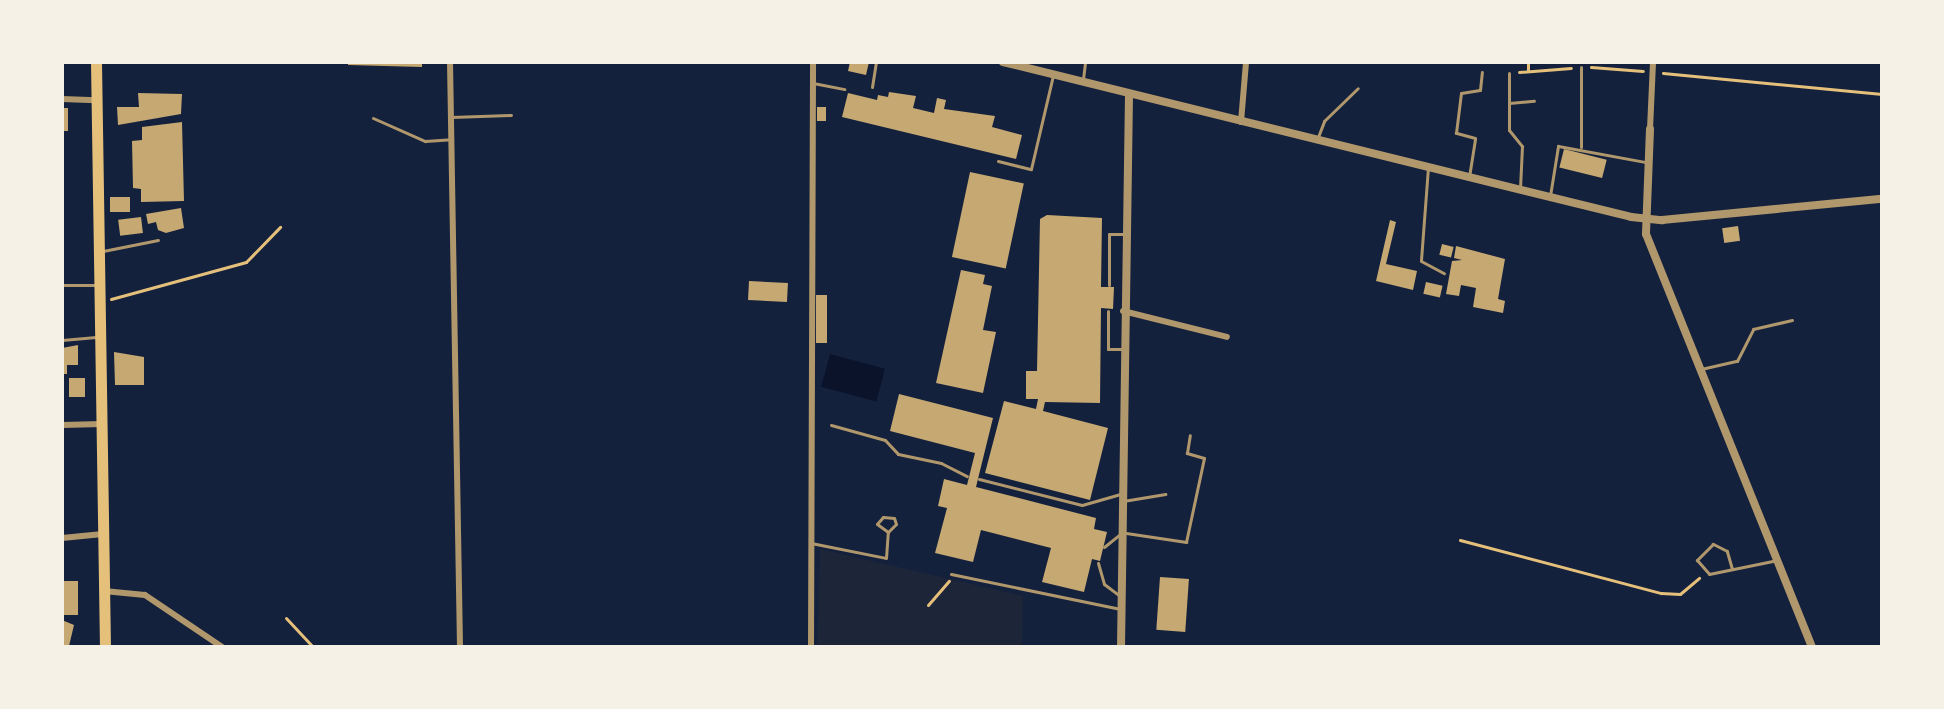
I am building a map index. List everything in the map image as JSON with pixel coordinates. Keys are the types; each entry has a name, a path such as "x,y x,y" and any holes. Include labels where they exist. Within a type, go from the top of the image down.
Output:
{"highway":[{"path":"96,62 105,647"}],"street":[{"path":"450,62 460,647"},
{"path":"811,647 816,265 813,62"},
{"path":"1003,62 1646,218 1882,199"},
{"path":"1241,122 1246,62"},
{"path":"1653,62 1646,234 1812,647"},
{"path":"1121,647 1123,311 1129,94"},
{"path":"62,99 96,100"},
{"path":"1123,311 1227,337"},
{"path":"62,425 102,424"},
{"path":"62,538 103,534"},
{"path":"104,591 145,595 222,647"}],"lane":[{"path":"872,87 876,62"},
{"path":"1083,82 1085,62"},
{"path":"1581,67 1581,147"},
{"path":"1469,177 1475,138 1456,133 1461,93 1480,90 1482,72"},
{"path":"1509,73 1509,130 1522,146 1520,189"},
{"path":"998,161 1031,169 1053,75"},
{"path":"813,83 844,89"},
{"path":"1317,140 1324,121 1358,88"},
{"path":"1509,103 1534,101"},
{"path":"451,117 511,115"},
{"path":"373,118 425,141 451,139"},
{"path":"1550,196 1558,146 1581,147 1648,163"},
{"path":"1428,167 1421,261 1444,273"},
{"path":"1109,285 1109,234 1125,234"},
{"path":"99,252 158,240"},
{"path":"62,285 99,285"},
{"path":"1108,311 1108,349 1123,349"},
{"path":"1701,369 1737,361 1753,329 1792,320"},
{"path":"62,340 100,337"},
{"path":"831,425 885,440 898,454 941,463 967,476"},
{"path":"1104,547 1123,533 1186,542 1204,458 1187,453 1190,435"},
{"path":"979,479 1082,505 1123,497 1165,494"},
{"path":"811,543 886,558 888,532 896,524 894,518 883,517 877,524 888,532"},
{"path":"1732,569 1727,551 1713,544 1697,560 1704,573 1732,569 1777,559"},
{"path":"1098,563 1104,584 1122,598"},
{"path":"951,574 1122,609"}],"path":[{"path":"1528,62 1528,71"},
{"path":"1652,72 1882,94"},
{"path":"100,301 246,262 280,227"},
{"path":"1460,540 1661,593 1680,594 1704,573"},
{"path":"928,605 944,591 951,574"},
{"path":"286,618 313,647"}],"shaded area":[{"path":"830,354 885,369 876,402 821,387"},
{"path":"820,549 1023,596 1022,647 817,647"}],"building":[{"path":"348,62 422,62 422,67 348,65"},
{"path":"850,62 869,62 866,75 848,71"},
{"path":"889,92 916,96 913,108 934,113 937,98 946,100 944,109 995,116 992,127 1022,135 1016,159 842,117 848,93 877,100 878,95 888,97"},
{"path":"138,93 182,94 181,114 118,125 117,107 139,107"},
{"path":"817,107 826,107 826,121 817,121"},
{"path":"62,108 68,108 68,131 62,131"},
{"path":"182,122 184,201 141,202 141,189 133,188 132,141 142,140 142,127"},
{"path":"1564,149 1607,160 1602,178 1559,167"},
{"path":"970,172 1024,183 1006,269 952,257"},
{"path":"110,197 130,197 130,212 110,212"},
{"path":"181,208 184,228 166,233 158,230 156,222 148,224 146,214"},
{"path":"1047,215 1102,218 1101,287 1114,287 1113,309 1101,308 1100,403 1045,402 1043,411 1108,428 1090,500 985,473 1004,401 1036,409 1038,399 1026,399 1026,371 1037,371 1040,219"},
{"path":"141,217 143,233 120,236 118,220"},
{"path":"1390,220 1396,222 1386,264 1417,271 1413,290 1376,281"},
{"path":"1738,226 1740,241 1724,243 1722,228"},
{"path":"1442,244 1454,247 1451,258 1439,255"},
{"path":"1456,246 1505,259 1498,299 1505,301 1503,313 1473,307 1476,288 1461,285 1459,296 1446,294 1452,261 1462,260 1454,258"},
{"path":"961,270 985,275 983,284 992,286 983,330 996,332 983,393 936,383"},
{"path":"749,281 788,283 787,302 748,300"},
{"path":"1426,282 1443,286 1440,298 1423,294"},
{"path":"816,295 827,295 827,343 816,343"},
{"path":"78,345 78,365 67,365 67,374 62,374 62,348"},
{"path":"114,352 144,357 144,385 115,385"},
{"path":"69,378 85,378 85,397 69,397"},
{"path":"899,394 993,418 976,487 1096,518 1094,529 1107,532 1100,561 1092,559 1084,592 1042,582 1051,548 981,530 973,562 935,553 947,508 938,506 944,479 967,485 975,453 890,431"},
{"path":"1160,577 1189,579 1185,632 1156,630"},
{"path":"62,581 78,581 78,615 62,615"},
{"path":"62,620 74,625 69,646 62,646"}]}
